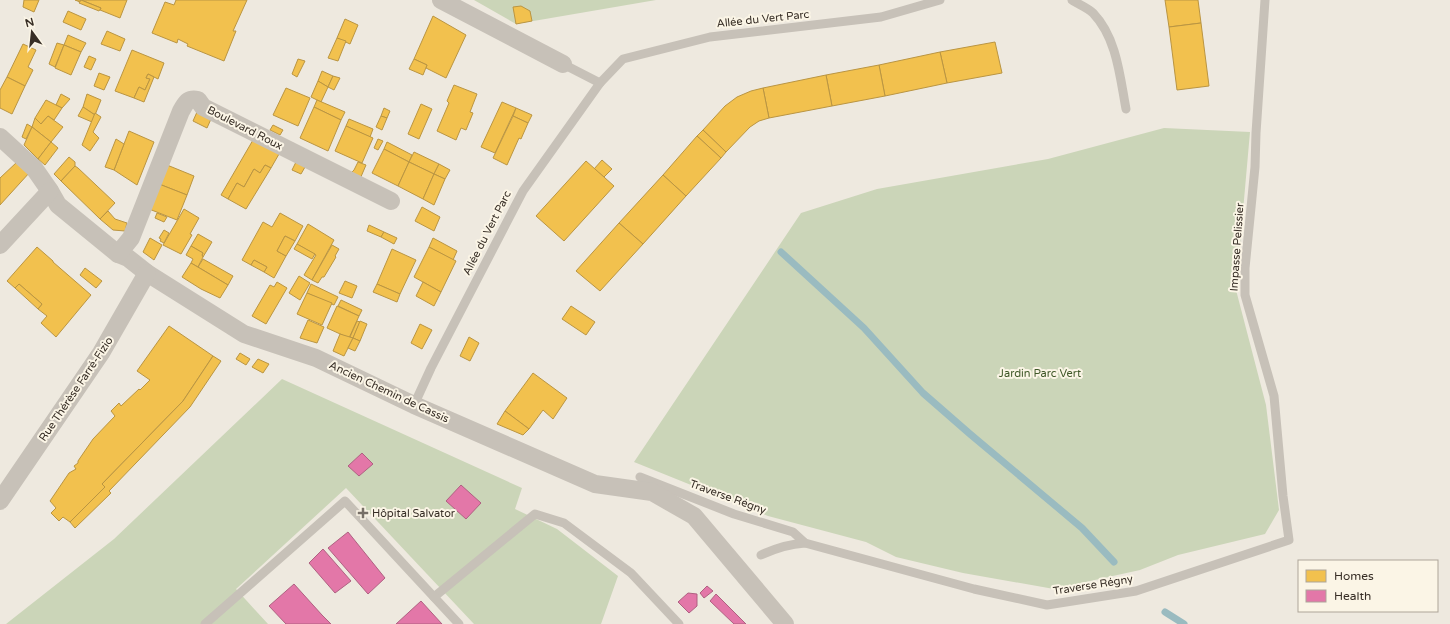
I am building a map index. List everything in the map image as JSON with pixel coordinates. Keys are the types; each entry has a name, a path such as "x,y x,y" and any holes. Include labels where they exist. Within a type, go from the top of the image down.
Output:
{"street":[{"path":"441,0 563,64"},
{"name":"Boulevard Roux","path":"118,254 131,238 181,111 187,102 192,99 198,100 203,108 391,201"},
{"name":"Ancien Chemin de Cassis","path":"0,138 34,168 58,205 118,254 128,258 147,273 244,334 316,358 414,405 595,484 652,492 694,516 785,624"},
{"path":"0,245 50,191"},
{"name":"Rue Thérèse Farré-Fizio","path":"0,502 101,353 147,273"}],"lane":[{"name":"Allée du Vert Parc","path":"414,405 431,368 523,191 600,83 623,59 710,37 881,17 940,0"},
{"path":"1072,0 1093,12 1108,33 1117,62 1126,109"},
{"name":"Impasse Pelissier","path":"1265,0 1255,166 1245,295 1274,396 1283,496 1289,540"},
{"path":"563,64 600,83"},
{"name":"Traverse Régny","path":"640,477 734,514 793,532 805,543"},
{"path":"206,624 345,501 459,624"},
{"path":"434,597 535,514 564,522 631,573 679,624"},
{"name":"Traverse Régny","path":"761,555 779,547 805,543 974,589 1047,605 1136,591 1289,540"}],"green space":[{"path":"474,0 656,0 516,24"},
{"name":"Jardin Parc Vert","path":"1164,128 1250,132 1236,290 1266,405 1279,510 1265,534 1178,555 1140,570 1054,589 963,573 896,557 866,542 768,516 634,462 801,213 877,189 1048,159"},
{"name":"Hôpital Salvator","path":"282,379 522,488 515,509 557,529 618,576 601,624 474,624 346,488 236,589 268,624 6,624 114,539"}],"building: Homes":[{"path":"24,0 39,0 34,12 23,7"},
{"path":"81,0 127,0 120,18"},
{"path":"81,0 101,8 99,11 79,3"},
{"path":"176,0 247,0 233,31 236,31 224,61 187,46 188,44 178,39 177,43 152,33 165,2 174,5"},
{"path":"1165,0 1198,0 1201,23 1169,27"},
{"path":"521,6 530,11 532,21 516,24 513,7"},
{"path":"68,11 86,19 81,30 63,22"},
{"path":"433,16 466,35 446,78 426,68 427,65 414,59"},
{"path":"345,19 358,25 350,44 337,38"},
{"path":"1201,23 1209,86 1177,90 1169,27"},
{"path":"107,31 125,39 120,51 101,44"},
{"path":"68,35 86,43 81,52 64,45"},
{"path":"337,38 346,41 338,61 328,58"},
{"path":"995,42 1002,73 947,83 940,52"},
{"path":"57,43 64,45 55,67 49,64"},
{"path":"23,44 36,50 28,67 33,70 25,86 7,77"},
{"path":"64,45 81,52 71,75 55,68"},
{"path":"132,50 164,63 158,79 148,74 146,78 150,79 145,90 139,87 134,98 115,91"},
{"path":"940,52 947,83 885,96 879,65"},
{"path":"89,56 96,59 91,70 84,67"},
{"path":"298,59 305,61 297,77 292,74"},
{"path":"414,59 427,65 423,75 409,69"},
{"path":"879,65 885,96 832,106 826,75"},
{"path":"322,71 333,76 328,87 318,81"},
{"path":"99,73 110,77 104,90 94,86"},
{"path":"148,74 154,77 144,102 134,98 139,87 145,90 150,79 146,78"},
{"path":"826,75 832,106 769,118 763,88"},
{"path":"333,76 340,78 334,90 328,87"},
{"path":"7,77 25,86 12,114 0,108 0,90"},
{"path":"318,81 328,87 321,102 311,97"},
{"path":"454,85 477,94 470,112 473,113 466,130 461,128 456,140 437,131 449,103 447,101"},
{"path":"286,88 310,98 298,126 273,115"},
{"path":"763,88 769,118 759,121 750,127 726,152 703,130 725,106 737,97"},
{"path":"61,94 70,99 62,108 56,105"},
{"path":"87,94 101,100 95,115 83,107"},
{"path":"46,100 62,108 54,120 48,116 41,124 35,118"},
{"path":"317,100 345,112 341,120 314,107"},
{"path":"502,102 516,108 495,153 481,147"},
{"path":"421,104 432,109 419,139 408,134"},
{"path":"83,107 95,115 92,122 78,116"},
{"path":"314,107 341,120 328,151 300,138"},
{"path":"384,108 390,111 387,118 381,116"},
{"path":"516,108 532,115 528,123 513,116"},
{"path":"197,112 211,119 207,128 193,121"},
{"path":"95,113 101,117 93,132 99,138 90,151 82,145"},
{"path":"48,116 63,127 51,142 32,127 35,118 41,124"},
{"path":"381,116 387,118 382,130 376,127"},
{"path":"513,116 528,123 521,139 519,138 507,165 493,158"},
{"path":"349,119 373,129 370,137 346,126"},
{"path":"27,124 32,127 26,139 22,137"},
{"path":"273,125 283,130 280,135 270,130"},
{"path":"346,126 373,138 362,163 335,151"},
{"path":"32,127 51,142 38,159 24,145"},
{"path":"703,130 726,152 721,158 697,136"},
{"path":"129,131 154,142 137,185 114,170"},
{"path":"697,136 721,158 686,196 663,175"},
{"path":"116,139 124,144 114,170 105,167"},
{"path":"378,139 383,141 378,150 374,148"},
{"path":"253,140 279,154 271,168 265,165 260,173 254,169 244,187 237,183 228,199 221,195"},
{"path":"51,142 58,148 45,165 38,159"},
{"path":"387,142 412,155 409,162 384,149"},
{"path":"384,149 409,162 398,186 372,173"},
{"path":"414,152 439,164 434,174 409,162"},
{"path":"69,157 75,162 75,166 61,181 54,174"},
{"path":"602,160 612,169 604,177 594,169"},
{"path":"586,161 614,186 564,241 536,216"},
{"path":"17,162 30,172 0,205 0,178"},
{"path":"296,162 305,167 301,174 292,170"},
{"path":"358,162 366,165 360,179 350,174"},
{"path":"409,162 434,174 423,199 398,186"},
{"path":"439,164 450,170 445,179 434,174"},
{"path":"167,165 194,176 187,195 159,184"},
{"path":"265,165 271,168 246,209 228,199 237,183 244,187 254,169 260,173"},
{"path":"75,166 115,203 100,219 61,181"},
{"path":"434,174 445,179 434,205 423,199"},
{"path":"663,175 686,196 643,244 619,223"},
{"path":"159,184 187,195 177,220 149,209"},
{"path":"422,207 440,217 434,231 415,221"},
{"path":"184,209 199,218 190,234 192,235 181,254 163,245"},
{"path":"108,211 115,219 127,223 125,231 113,230 100,219"},
{"path":"157,213 167,217 164,222 155,218"},
{"path":"280,213 303,226 295,241 285,236 277,251 286,256 274,278 264,272 267,267 254,260 251,265 242,260 263,222 272,227"},
{"path":"619,223 643,244 600,291 576,271"},
{"path":"308,224 334,240 312,280 304,275 316,255 297,244"},
{"path":"369,225 384,232 381,237 367,231"},
{"path":"164,230 169,233 164,243 160,241 161,239 159,238"},
{"path":"384,232 397,238 394,244 381,237"},
{"path":"198,234 212,242 203,257 203,253 191,246"},
{"path":"285,236 295,241 286,256 277,251"},
{"path":"150,238 162,245 154,260 143,252"},
{"path":"433,238 457,251 453,260 429,247"},
{"path":"297,244 315,254 312,259 294,249"},
{"path":"332,245 339,249 324,277 322,277 318,283 312,280"},
{"path":"191,246 203,253 203,257 198,267 191,263 193,259 186,255"},
{"path":"37,247 91,295 56,337 41,323 47,316 38,309 42,304 19,284 15,288 7,281"},
{"path":"429,247 456,261 441,292 414,277"},
{"path":"392,249 416,260 400,294 377,284"},
{"path":"203,259 233,276 228,285 198,267"},
{"path":"254,260 267,267 264,272 251,265"},
{"path":"191,263 228,285 220,298 201,289 182,277"},
{"path":"85,268 102,281 96,288 80,275"},
{"path":"299,276 310,283 300,300 289,293"},
{"path":"345,281 357,286 352,298 339,293"},
{"path":"277,282 287,288 266,324 252,316 270,285 274,287"},
{"path":"423,282 441,292 434,306 416,296"},
{"path":"19,284 42,304 38,309 15,288"},
{"path":"311,284 338,297 334,305 307,293"},
{"path":"377,284 400,294 397,302 373,292"},
{"path":"307,293 332,303 322,325 297,314"},
{"path":"341,300 362,310 359,316 338,306"},
{"path":"337,306 359,316 349,338 327,328"},
{"path":"571,306 595,322 586,335 562,319"},
{"path":"308,320 324,327 317,343 300,338"},
{"path":"357,321 360,322 353,338 350,337"},
{"path":"360,321 367,324 360,341 353,338"},
{"path":"420,324 432,330 422,349 411,343"},
{"path":"169,326 213,356 183,401 102,484 105,487 70,522 63,517 59,521 51,513 56,508 50,501 69,473 76,469 74,466 78,463 93,439 115,416 111,411 119,403 121,406 150,380 137,371"},
{"path":"340,334 353,338 344,356 333,351"},
{"path":"469,337 479,343 470,361 460,356"},
{"path":"353,338 360,341 355,351 348,348"},
{"path":"240,353 250,359 246,365 236,359"},
{"path":"213,356 221,361 190,407 109,491 111,493 75,528 70,522 105,487 102,484 183,401"},
{"path":"258,359 269,364 263,373 252,367"},
{"path":"533,373 567,398 553,419 543,410 529,429 505,411"},
{"path":"505,411 529,429 523,435 497,424"}],"building: Health":[{"path":"362,453 373,464 359,476 348,466"},
{"path":"461,485 481,503 466,519 446,501"},
{"path":"348,532 385,578 368,594 328,548"},
{"path":"323,549 351,581 335,593 309,563"},
{"path":"294,584 331,624 286,624 269,606"},
{"path":"707,586 713,591 704,598 700,593"},
{"path":"688,593 697,594 697,606 689,613 678,602"},
{"path":"716,594 746,624 734,624 710,601"},
{"path":"421,601 442,624 396,624"}],"waterway":[{"path":"781,252 864,328 923,393 1082,528 1114,562"},
{"path":"1165,612 1184,624"}],"place":[{"name":"Hôpital Salvator","path":"363,513"}]}
